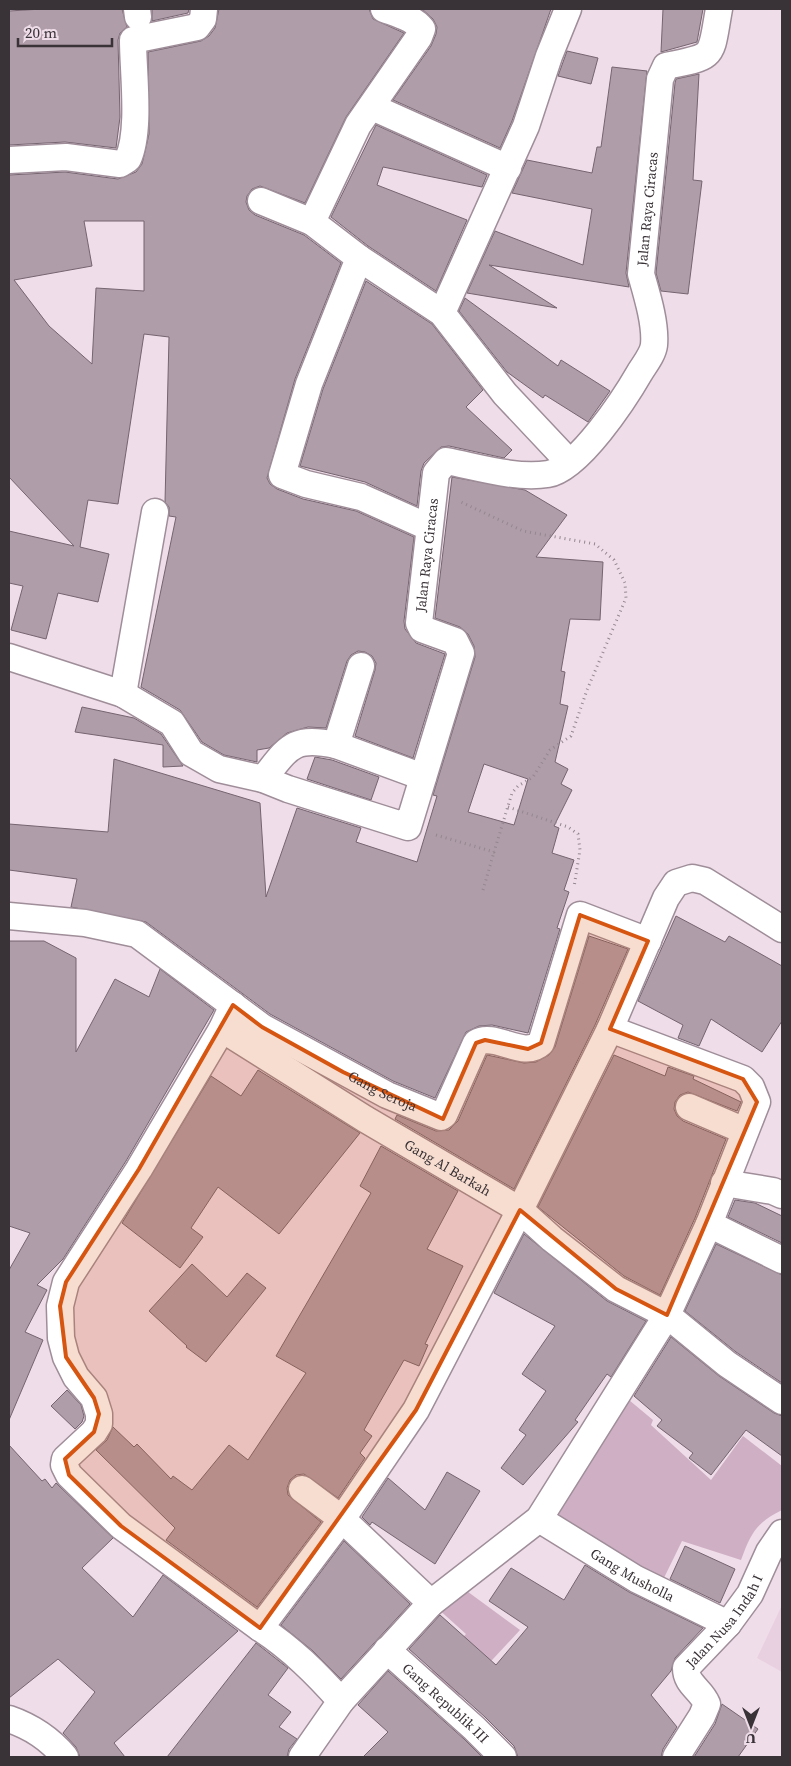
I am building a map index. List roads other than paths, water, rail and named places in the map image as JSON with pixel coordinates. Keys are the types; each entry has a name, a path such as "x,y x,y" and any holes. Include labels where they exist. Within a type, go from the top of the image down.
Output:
{"street":[{"path":"9,160 66,157 120,164 128,159 133,148 135,122 133,40 197,27 203,19 204,9"},
{"path":"312,222 358,125 372,107 422,30 412,21 384,9"},
{"path":"442,313 526,126 568,9"},
{"name":"Jalan Raya Ciracas","path":"263,779 288,789 408,827 461,652 455,641 422,629 418,623 436,472 446,461 522,475 550,474 569,462 589,444 621,404 654,345 650,304 641,274 660,79 666,66 698,60 708,55 712,48 719,9"},
{"path":"372,107 508,168"},
{"path":"261,201 312,222 359,258 442,313 505,394 569,462"},
{"path":"359,258 309,384 282,475 306,484 361,497 428,527"},
{"path":"123,694 155,512"},
{"path":"9,657 123,694 172,723 192,753 219,769 263,779 282,755 296,744 312,740 336,745 423,777"},
{"path":"336,745 361,666"},
{"path":"260,1628 342,1519 416,1410 520,1210 610,1029 648,941 676,883 692,878 706,881 782,929"},
{"name":"Gang Seroja","path":"9,916 85,923 137,934 228,1017 262,1027 386,1095 443,1117 476,1043 485,1040 528,1049 537,1047 541,1042 580,915 648,941"},
{"path":"228,1017 139,1169 66,1282 60,1306 61,1338 66,1357 76,1377 98,1406 99,1424 94,1432 68,1455 64,1465 69,1475 121,1526 260,1628 285,1644 307,1663 341,1701"},
{"name":"Gang Al Barkah","path":"228,1017 365,1119 520,1210 552,1238 616,1288 667,1315 727,1364 782,1401"},
{"path":"302,1757 341,1701 431,1603 539,1519 667,1315 709,1224 757,1102 751,1087 743,1079 610,1029"},
{"path":"690,1107 745,1131"},
{"path":"724,1183 773,1191 782,1195"},
{"path":"709,1224 782,1260"},
{"path":"302,1489 342,1519 431,1603"},
{"name":"Gang Musholla","path":"539,1519 636,1580 728,1624"},
{"name":"Jalan Nusa Indah I","path":"676,1757 702,1716 706,1704 702,1694 686,1678 686,1668 728,1624 750,1594 769,1552 782,1533"},
{"name":"Gang Republik III","path":"386,1650 474,1728 503,1757"},
{"path":"9,1719 27,1726 52,1742 65,1757"}]}
